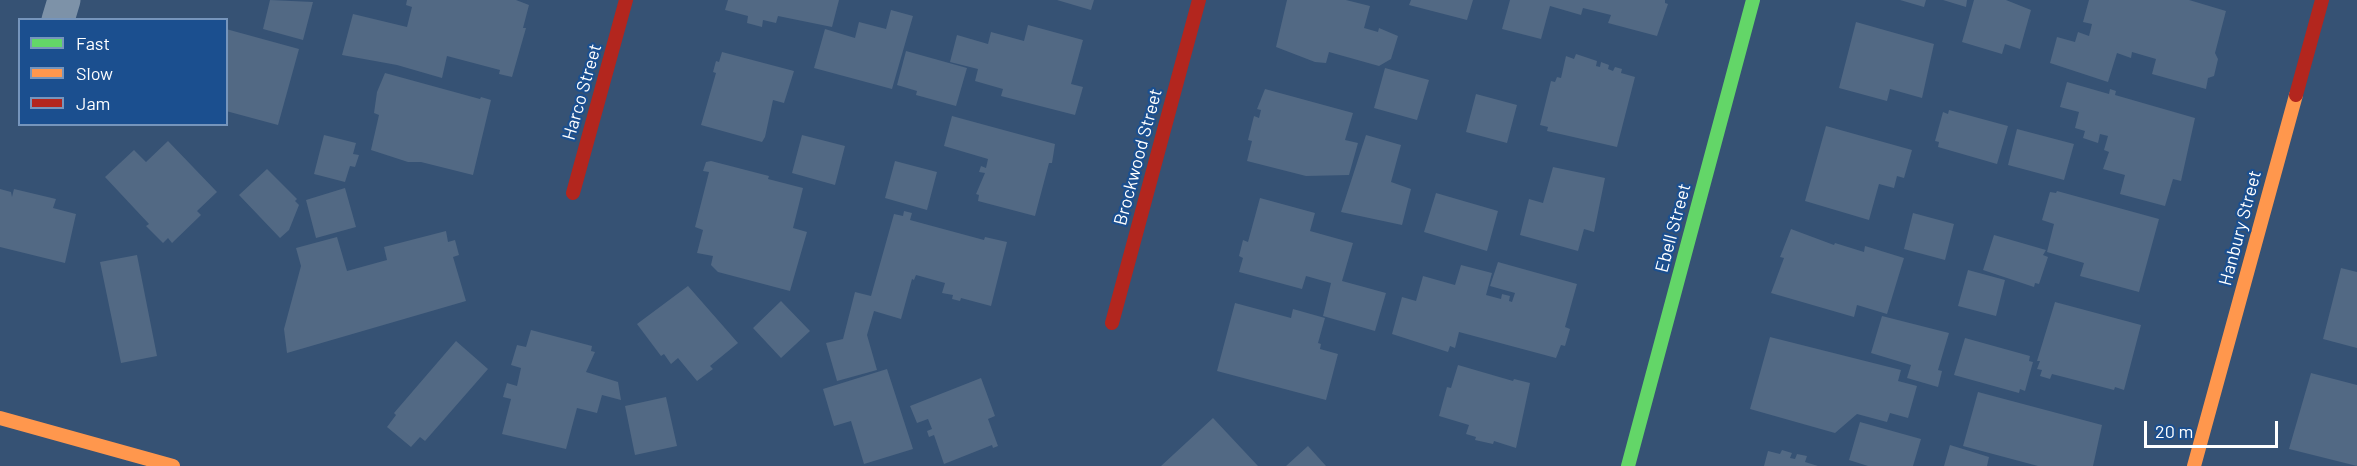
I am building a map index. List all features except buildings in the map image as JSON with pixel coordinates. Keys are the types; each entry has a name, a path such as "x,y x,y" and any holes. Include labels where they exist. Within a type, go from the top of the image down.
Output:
{"street":[{"path":"59,18 64,0"},
{"name":"Harco Street","path":"573,193 627,0"},
{"name":"Brockwood Street","path":"1113,323 1199,0"},
{"name":"Ebell Street","path":"1628,466 1754,0"},
{"name":"Hanbury Street","path":"2194,466 2322,0"},
{"path":"0,418 173,466"}],"traffic: fast":[{"path":"1628,466 1753,0"}],"traffic: slow":[{"path":"2194,466 2296,95"},
{"path":"0,418 173,466"}],"traffic: jam":[{"path":"573,193 626,0"},
{"path":"1112,323 1199,0"},
{"path":"2296,95 2322,0"}]}
